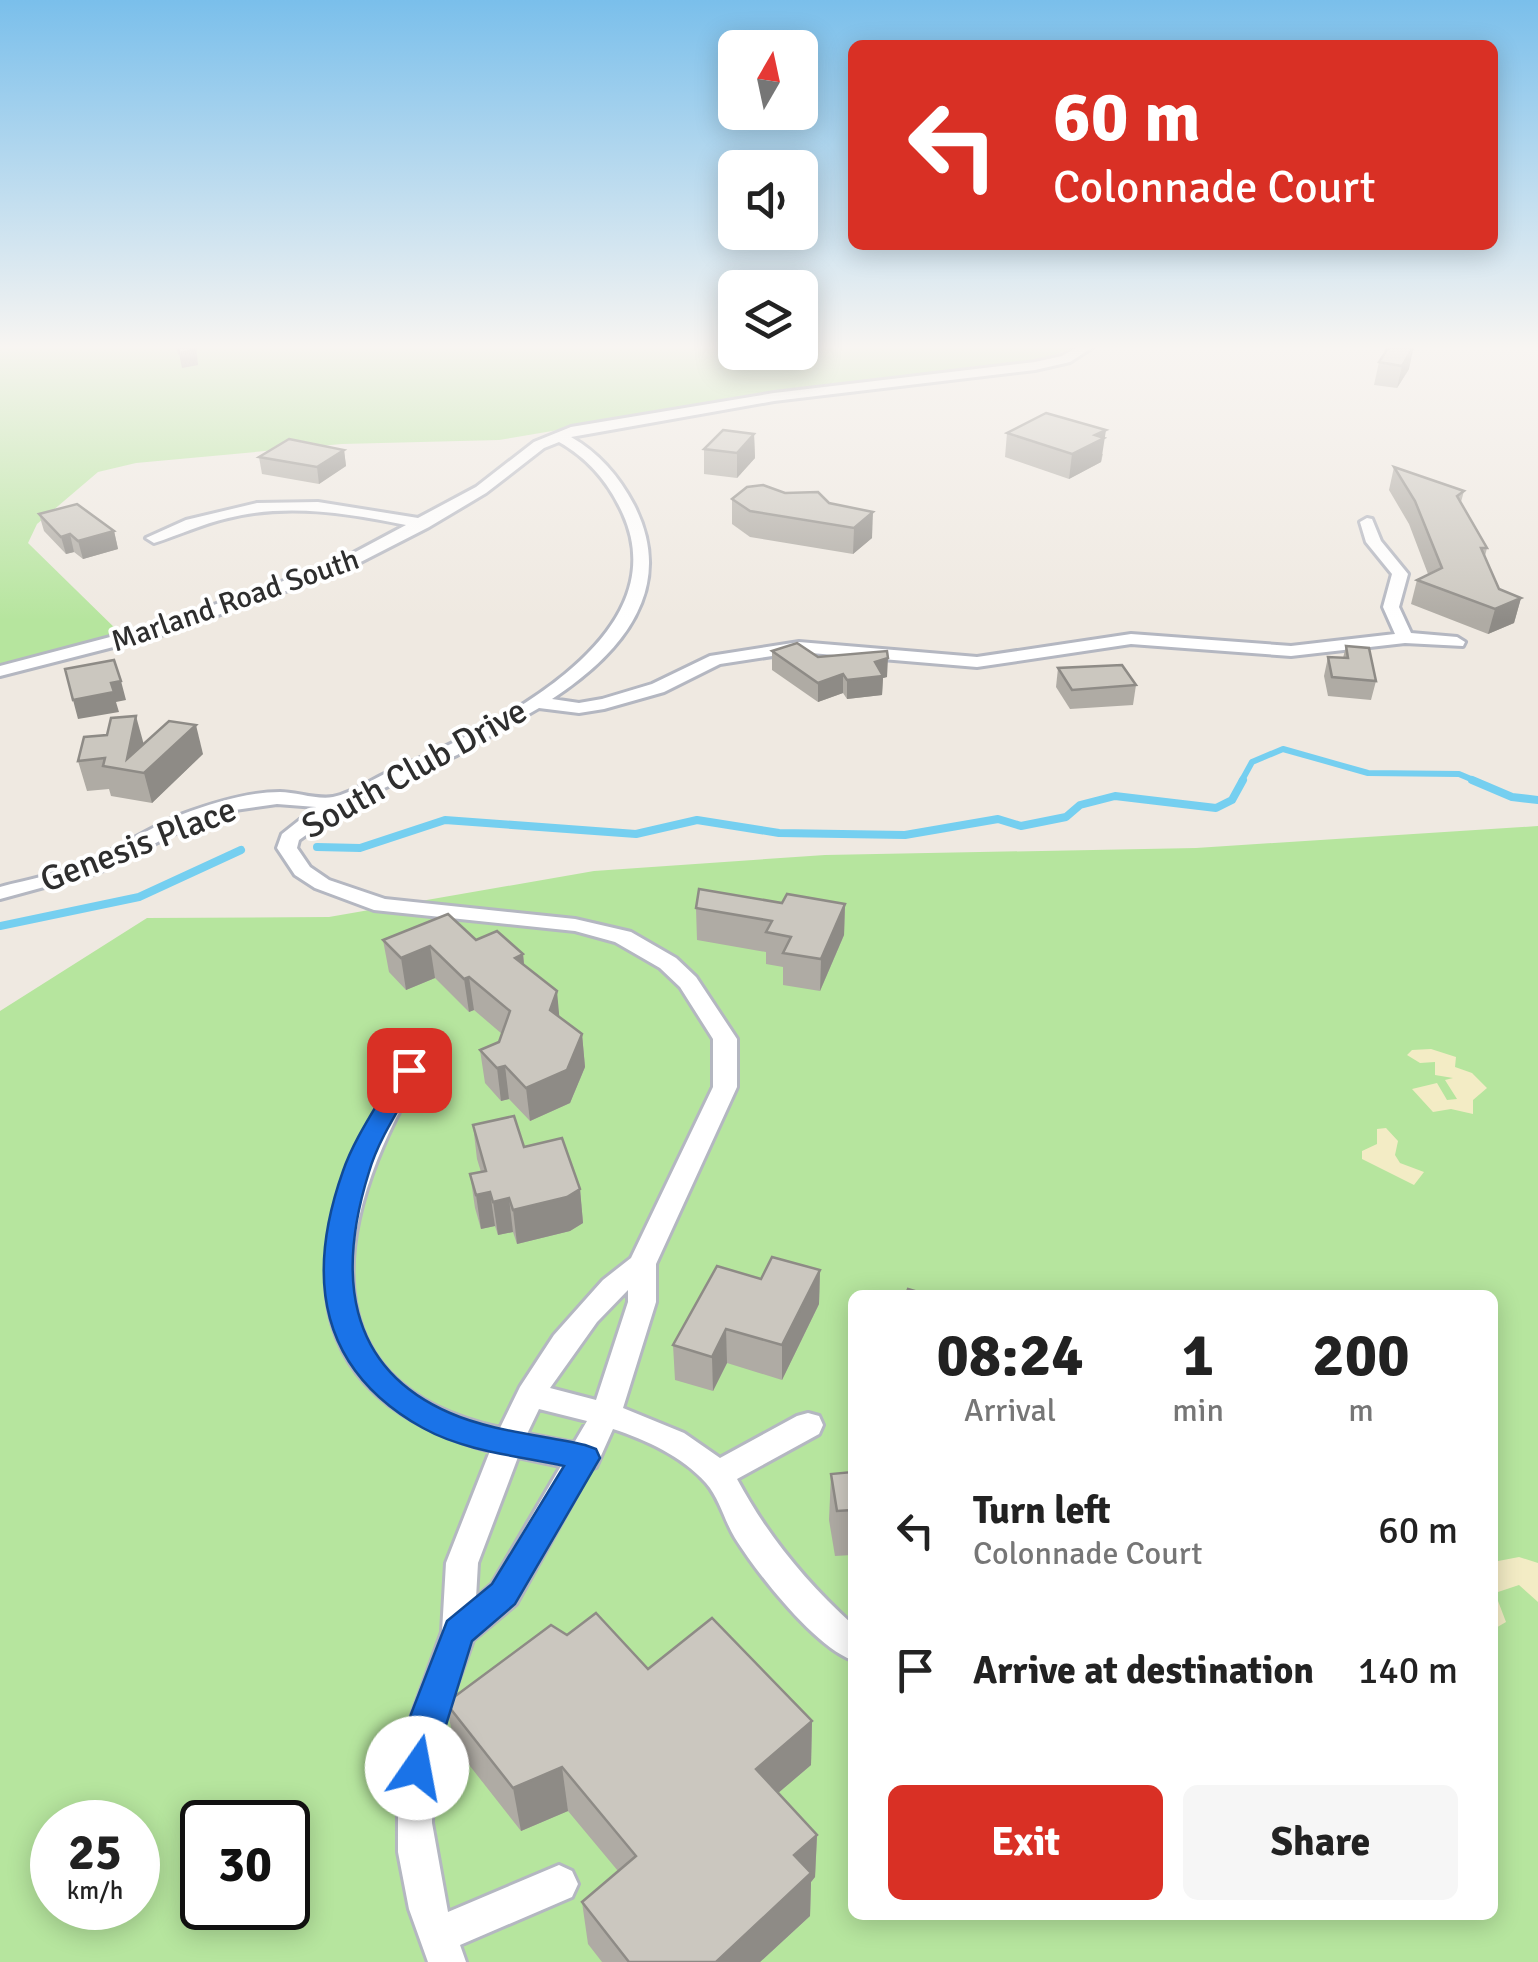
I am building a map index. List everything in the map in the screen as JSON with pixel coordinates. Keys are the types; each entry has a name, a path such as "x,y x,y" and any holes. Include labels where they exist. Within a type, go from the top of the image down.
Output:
{"street":[{"name":"Marland Road South","path":"0,671 109,645 287,588 378,549 424,524 558,437"},
{"name":"South Club Drive","path":"458,1632 504,1594 585,1458 606,1414 642,1302 642,1264 725,1087 725,1039 708,1008 668,963 623,937 575,926 382,906 322,884 291,858 289,838 336,804 448,752 534,702 607,645 639,596 646,570 639,534 606,468 560,437"},
{"path":"154,538 191,522 283,502 424,524"},
{"path":"1367,522 1374,542 1400,574 1392,608 1405,638"},
{"path":"534,702 580,708 604,704 642,694 716,660 799,646 978,662 1020,658 1106,640 1314,652 1405,638 1458,642"},
{"name":"Genesis Place","path":"0,893 92,868 188,819 232,805 277,798 336,804"},
{"path":"422,1052 396,1087 356,1170 340,1240 338,1292 345,1325 370,1374 410,1406 461,1430 585,1458"},
{"name":"South Club Drive","path":"443,1948 417,1850 414,1792 420,1743 458,1632 460,1572 507,1441 530,1395 552,1358 605,1291 642,1264"},
{"path":"530,1395 606,1414 672,1440 718,1474 745,1528 816,1614 848,1642"},
{"path":"718,1474 808,1426"},
{"path":"443,1948 559,1884"}],"green space":[{"path":"0,437 519,437 342,444 136,463 98,472 37,524 28,543 122,635 0,666"},
{"path":"1538,826 1538,1962 0,1962 0,1011 147,918 329,917 594,871 825,855 1196,848"}],"sand":[{"path":"1431,1049 1456,1057 1455,1067 1472,1073 1487,1088 1473,1100 1473,1114 1451,1109 1433,1112 1412,1089 1437,1083 1447,1100 1457,1099 1445,1080 1453,1078 1435,1075 1435,1062 1420,1063 1407,1055 1412,1050"},
{"path":"1386,1128 1398,1141 1395,1155 1400,1163 1424,1172 1414,1185 1362,1159 1362,1151 1377,1144 1377,1129"},
{"path":"1519,1557 1538,1563 1538,1602 1519,1585 1498,1592 1498,1561"},
{"path":"1498,1601 1506,1622 1498,1627"}],"building":[{"path":"716,437 752,437 737,453 704,449"},
{"path":"1018,437 1104,438 1072,454"},
{"path":"289,439 344,450 317,467 259,457"},
{"path":"1394,467 1464,491 1457,496 1487,548 1481,548 1499,589 1521,598 1495,609 1417,580 1442,568 1415,501"},
{"path":"763,485 785,493 818,492 829,503 873,512 854,528 750,511 732,499 747,487"},
{"path":"77,504 114,531 78,541 70,534 61,537 39,514"},
{"path":"797,643 818,657 887,651 888,658 875,662 883,676 847,680 843,674 818,683 772,651"},
{"path":"1346,646 1369,648 1376,681 1332,677 1328,657 1348,658"},
{"path":"114,660 121,681 111,683 114,692 73,700 65,669"},
{"path":"1122,665 1136,685 1072,690 1058,668"},
{"path":"136,716 127,759 169,721 196,725 144,773 103,766 105,758 78,761 84,737 107,735 111,718"},
{"path":"699,889 782,903 787,894 845,904 821,959 783,953 791,937 766,932 772,921 696,908"},
{"path":"448,914 476,940 497,931 523,954 515,958 557,991 550,1010 582,1034 567,1070 526,1088 505,1066 497,1068 480,1050 499,1042 510,1011 469,977 464,979 430,946 401,958 383,940"},
{"path":"514,1116 524,1147 562,1138 580,1189 567,1197 513,1210 509,1198 493,1202 490,1192 476,1195 470,1174 486,1171 473,1125"},
{"path":"772,1257 820,1270 782,1345 726,1329 712,1357 673,1345 717,1266 761,1279"},
{"path":"848,1472 848,1510 837,1511 831,1474"},
{"path":"596,1613 648,1669 712,1618 812,1721 756,1769 817,1835 794,1855 811,1873 716,1962 629,1962 582,1902 636,1856 562,1767 513,1788 446,1703 551,1625 567,1635"}],"waterway":[{"path":"1241,782 1252,762 1283,749 1368,773 1459,774 1478,782"},
{"path":"317,847 360,848 445,820 636,834 697,820 779,833 905,835 998,819 1021,826 1066,817 1080,805 1115,796 1216,808 1232,800 1243,780"},
{"path":"1472,780 1512,797 1538,800"},
{"path":"0,926 139,897 241,850"}],"route":[{"path":"409,1070 370,1136 356,1170 340,1240 338,1292 352,1343 370,1374 434,1420 461,1430 585,1458 504,1594 458,1632 420,1743 417,1768"}]}
